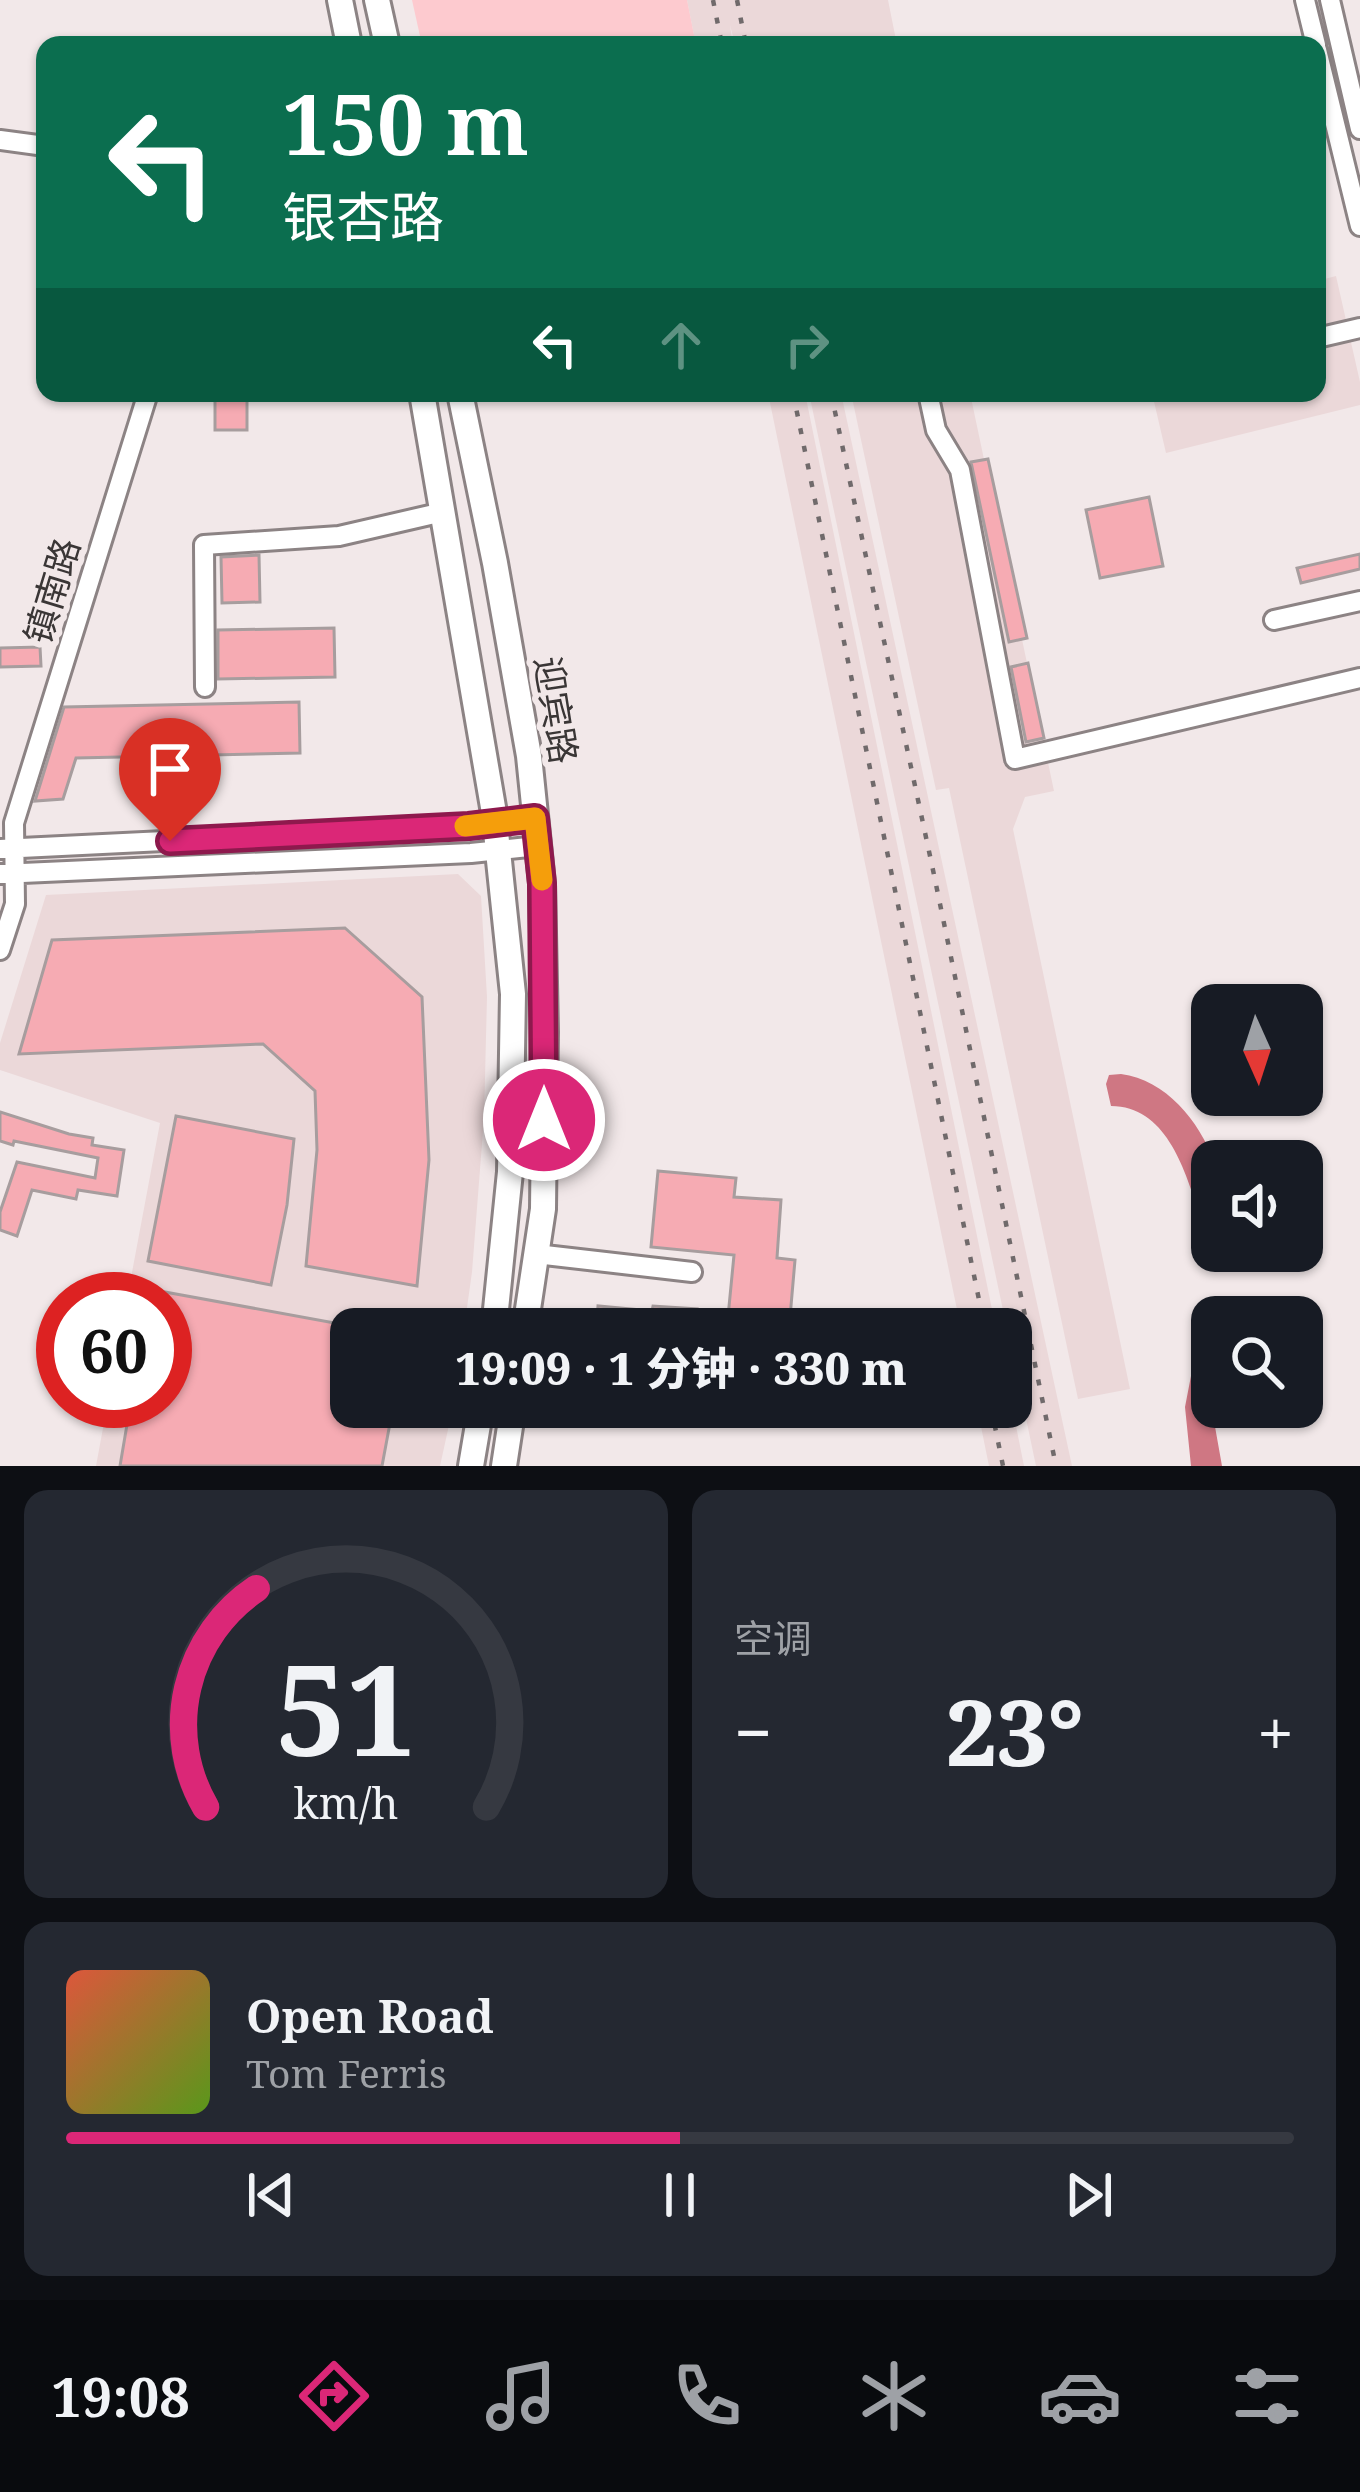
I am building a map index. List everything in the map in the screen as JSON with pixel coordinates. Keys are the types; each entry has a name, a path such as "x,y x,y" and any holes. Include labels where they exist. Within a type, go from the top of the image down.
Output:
{"main road":[{"path":"340,0 348,36"},
{"path":"377,0 385,36"},
{"path":"424,402 495,822 513,994 510,1172 496,1308"},
{"name":"迎宾路","path":"462,402 529,756 542,884 543,1208 528,1308"},
{"path":"471,1466 478,1428"},
{"path":"504,1466 510,1428"}],"street":[{"path":"1305,0 1313,36"},
{"path":"1330,0 1358,116"},
{"path":"1326,88 1360,226"},
{"path":"0,140 36,145"},
{"path":"1326,336 1360,328"},
{"name":"镇南路","path":"0,950 15,904 7,849 145,402"},
{"path":"930,402 936,430 960,470 1016,759 1360,678"},
{"path":"205,687 204,544 339,536 442,512"},
{"path":"1274,620 1360,601"},
{"path":"7,849 535,818"},
{"path":"7,873 538,846"},
{"path":"536,1254 692,1272"}],"shaded area":[{"path":"412,0 687,0 694,36 420,36"},
{"path":"687,0 888,0 895,36 733,36 730,25 732,36 694,36"},
{"path":"1336,276 1360,382 1360,405 1166,453 1154,402 1326,402 1326,279"},
{"path":"770,402 807,402 992,1308 957,1308"},
{"path":"811,402 843,402 1072,1466 1036,1466 1028,1428 1032,1428 1032,1308 1003,1308"},
{"path":"853,402 972,402 1054,791 1025,797 1013,829 1130,1389 1078,1399 949,788 936,790"},
{"path":"458,874 481,896 487,997 484,1118 467,1308 330,1308 330,1428 448,1428 440,1466 96,1466 103,1428 192,1428 192,1272 132,1272 160,1123 0,1070 0,1043 46,895"},
{"path":"1109,1075 1152,1084 1190,1117 1204,1140 1191,1140 1191,1189 1179,1158 1159,1128 1130,1109 1111,1106"},
{"path":"1191,1376 1191,1428 1215,1428 1222,1466 1191,1466 1185,1407"},
{"path":"981,1428 1016,1428 1024,1466 989,1466"}],"building":[{"path":"215,402 247,402 247,430 215,430"},
{"path":"988,459 1027,638 1009,642 971,462"},
{"path":"1149,497 1163,566 1100,578 1086,510"},
{"path":"1360,554 1360,569 1301,583 1297,568"},
{"path":"259,555 260,602 222,603 221,557"},
{"path":"334,628 335,677 218,679 218,630"},
{"path":"40,647 41,666 0,667 0,648"},
{"path":"1028,663 1044,738 1026,742 1011,667"},
{"path":"299,702 300,753 76,758 63,799 35,801 64,707"},
{"path":"345,928 422,997 429,1160 417,1286 306,1266 317,1150 315,1091 263,1044 19,1054 52,940"},
{"path":"0,1112 93,1138 92,1145 124,1150 117,1196 78,1190 76,1199 32,1190 17,1236 0,1230 0,1212 17,1162 95,1178 98,1158 0,1141"},
{"path":"176,1116 294,1139 271,1285 148,1261"},
{"path":"658,1171 736,1178 734,1197 781,1200 777,1258 795,1260 791,1308 729,1308 734,1255 651,1247"},
{"path":"192,1297 330,1322 330,1428 389,1428 382,1466 120,1466 126,1428 192,1428"}],"railway":[{"path":"713,0 720,36"},
{"path":"737,0 744,36"},
{"path":"795,402 981,1308"},
{"path":"833,402 1056,1466"},
{"path":"995,1428 1003,1466"}],"slow traffic":[{"path":"465,826 535,818 542,880"}],"route":[{"path":"170,841 469,826 535,818 542,884 544,1120"}]}
